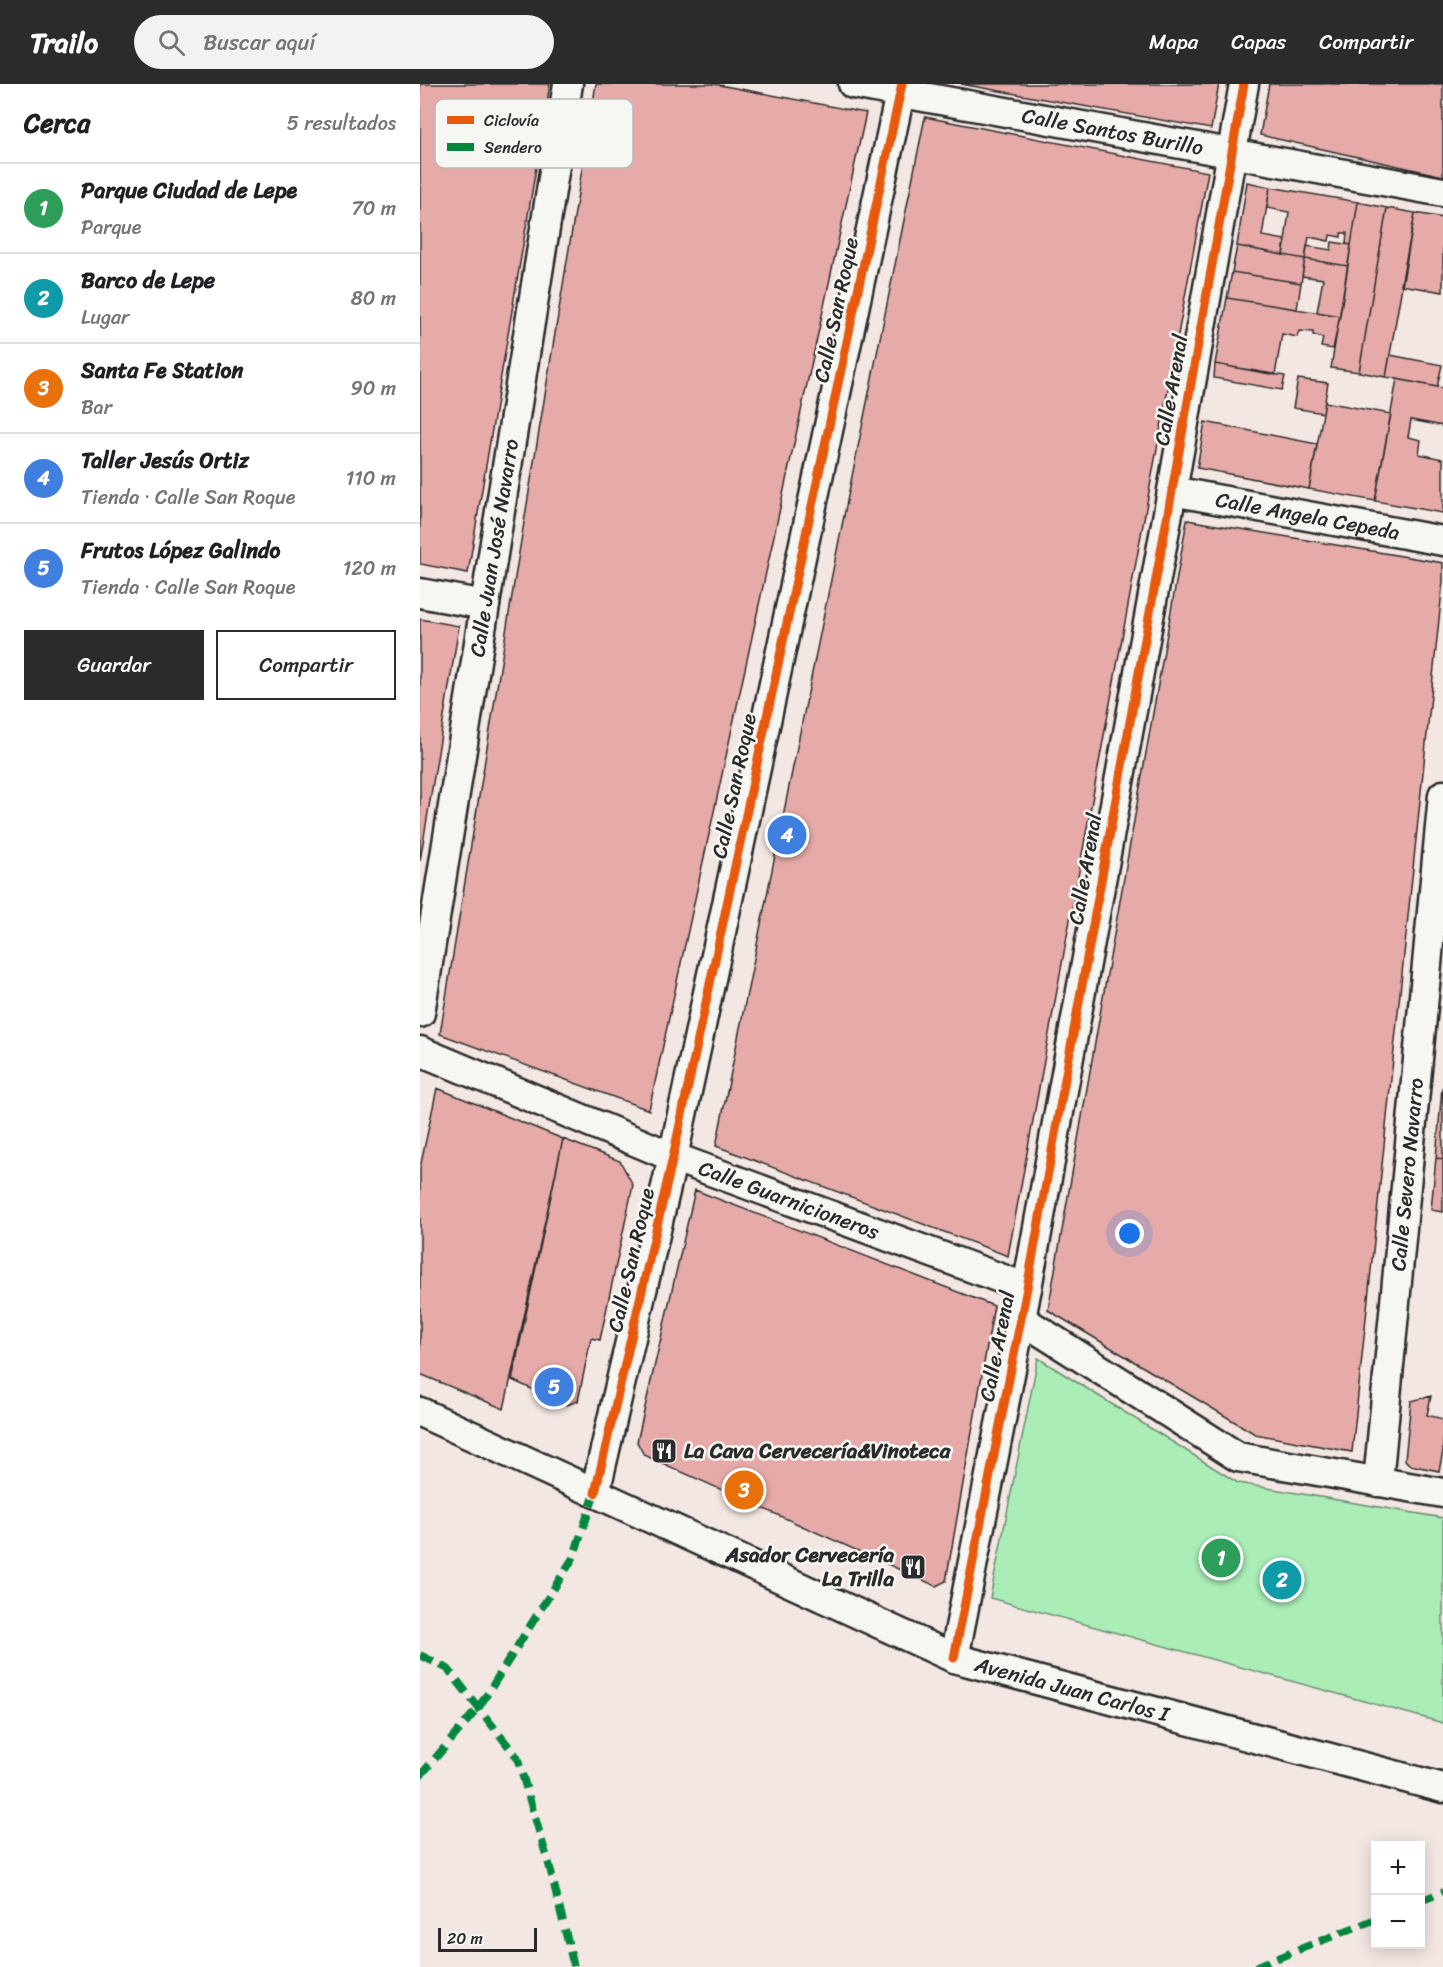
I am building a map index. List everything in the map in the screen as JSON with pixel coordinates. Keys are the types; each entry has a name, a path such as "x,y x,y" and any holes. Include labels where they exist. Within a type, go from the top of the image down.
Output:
{"street":[{"name":"Calle Juan José Navarro","path":"566,99 568,84"},
{"name":"Calle Santos Burillo","path":"853,84 902,88 1443,192"},
{"name":"Calle Arenal","path":"954,1658 1027,1288 1244,84"},
{"name":"Calle San Roque","path":"595,1493 674,1157 902,88"},
{"name":"Calle Juan José Navarro","path":"420,1013 555,168"},
{"name":"Calle Angela Cepeda","path":"1172,491 1443,541"},
{"path":"420,593 485,605"},
{"name":"Calle Severo Navarro","path":"1378,1482 1443,795"},
{"name":"Calle Guarnicioneros","path":"420,1052 674,1157 1027,1288"},
{"path":"1021,1319 1239,1457 1443,1493"},
{"name":"Avenida Juan Carlos I","path":"420,1412 954,1658 1443,1788"}],"green space":[{"path":"1038,1358 1238,1483 1443,1518 1443,1723 990,1598"}],"building":[{"path":"420,84 550,84 547,99 435,99 435,168 536,168 468,573 420,564"},
{"path":"596,84 714,84 866,113 649,1110 440,1034 582,168 633,168 633,99 594,99"},
{"path":"961,84 1219,84 1211,129"},
{"path":"1269,84 1443,84 1443,176 1260,135"},
{"path":"925,117 1208,172 1008,1256 716,1146"},
{"path":"1247,182 1270,187 1262,236 1286,240 1283,255 1237,246"},
{"path":"1270,187 1358,202 1351,245 1346,244 1347,233 1341,233 1341,237 1330,235 1329,241 1309,237 1305,259 1283,255 1289,212 1267,208"},
{"path":"1358,202 1387,208 1359,372 1331,368"},
{"path":"1387,208 1415,213 1386,377 1359,372"},
{"path":"1415,213 1443,218 1443,292 1401,285"},
{"path":"1332,242 1351,245 1348,266 1305,259 1307,246 1331,250"},
{"path":"1237,246 1305,259 1301,283 1232,272"},
{"path":"1305,259 1348,266 1340,316 1317,312 1323,279 1302,276"},
{"path":"1232,272 1301,283 1297,309 1227,298"},
{"path":"1227,298 1340,316 1333,349 1321,347 1323,338 1313,335 1313,332 1299,331 1297,337 1282,334 1275,375 1215,364"},
{"path":"1390,355 1442,365 1437,387 1386,377"},
{"path":"1215,364 1285,376 1282,390 1214,378"},
{"path":"1298,379 1328,383 1323,413 1293,408"},
{"path":"1397,379 1443,388 1443,426 1411,420 1408,437 1421,440 1419,454 1443,459 1443,513 1375,501"},
{"path":"1325,402 1391,414 1375,501 1309,489"},
{"path":"1205,422 1317,444 1309,489 1197,468"},
{"path":"1187,520 1443,563 1443,581 1352,1452 1255,1434 1048,1310"},
{"path":"420,619 459,626 420,861"},
{"path":"437,1088 563,1139 504,1409 420,1374 420,1168"},
{"path":"1443,1088 1443,1159 1436,1158"},
{"path":"563,1139 620,1161 633,1185 600,1340 591,1338 578,1401 567,1405 512,1380"},
{"path":"1436,1158 1443,1159 1443,1212 1431,1210"},
{"path":"695,1190 994,1306 946,1581 936,1586 644,1455 637,1442"},
{"path":"1431,1396 1427,1415 1443,1419 1443,1451 1439,1471 1410,1465 1405,1460 1411,1401"}],"marked path":[{"path":"420,1776 479,1707 573,1558 595,1493"},
{"path":"420,1655 448,1669 517,1757 550,1868 574,1967"},
{"path":"1425,1899 1443,1892"},
{"path":"1255,1967 1371,1921"}],"cycle path":[{"path":"595,1493 673,1157 902,84"},
{"path":"954,1658 1027,1288 1244,84"}],"place":[{"name":"Taller Jesús Ortiz","path":"787,835"},
{"name":"Frutos López Galindo","path":"554,1387"},
{"name":"La Cava Cervecería&Vinoteca","path":"664,1451"},
{"name":"Santa Fe Station","path":"744,1490"},
{"name":"Parque Ciudad de Lepe","path":"1221,1558"},
{"name":"Asador Cervecería La Trilla","path":"913,1567"},
{"name":"Barco de Lepe","path":"1282,1580"}]}
